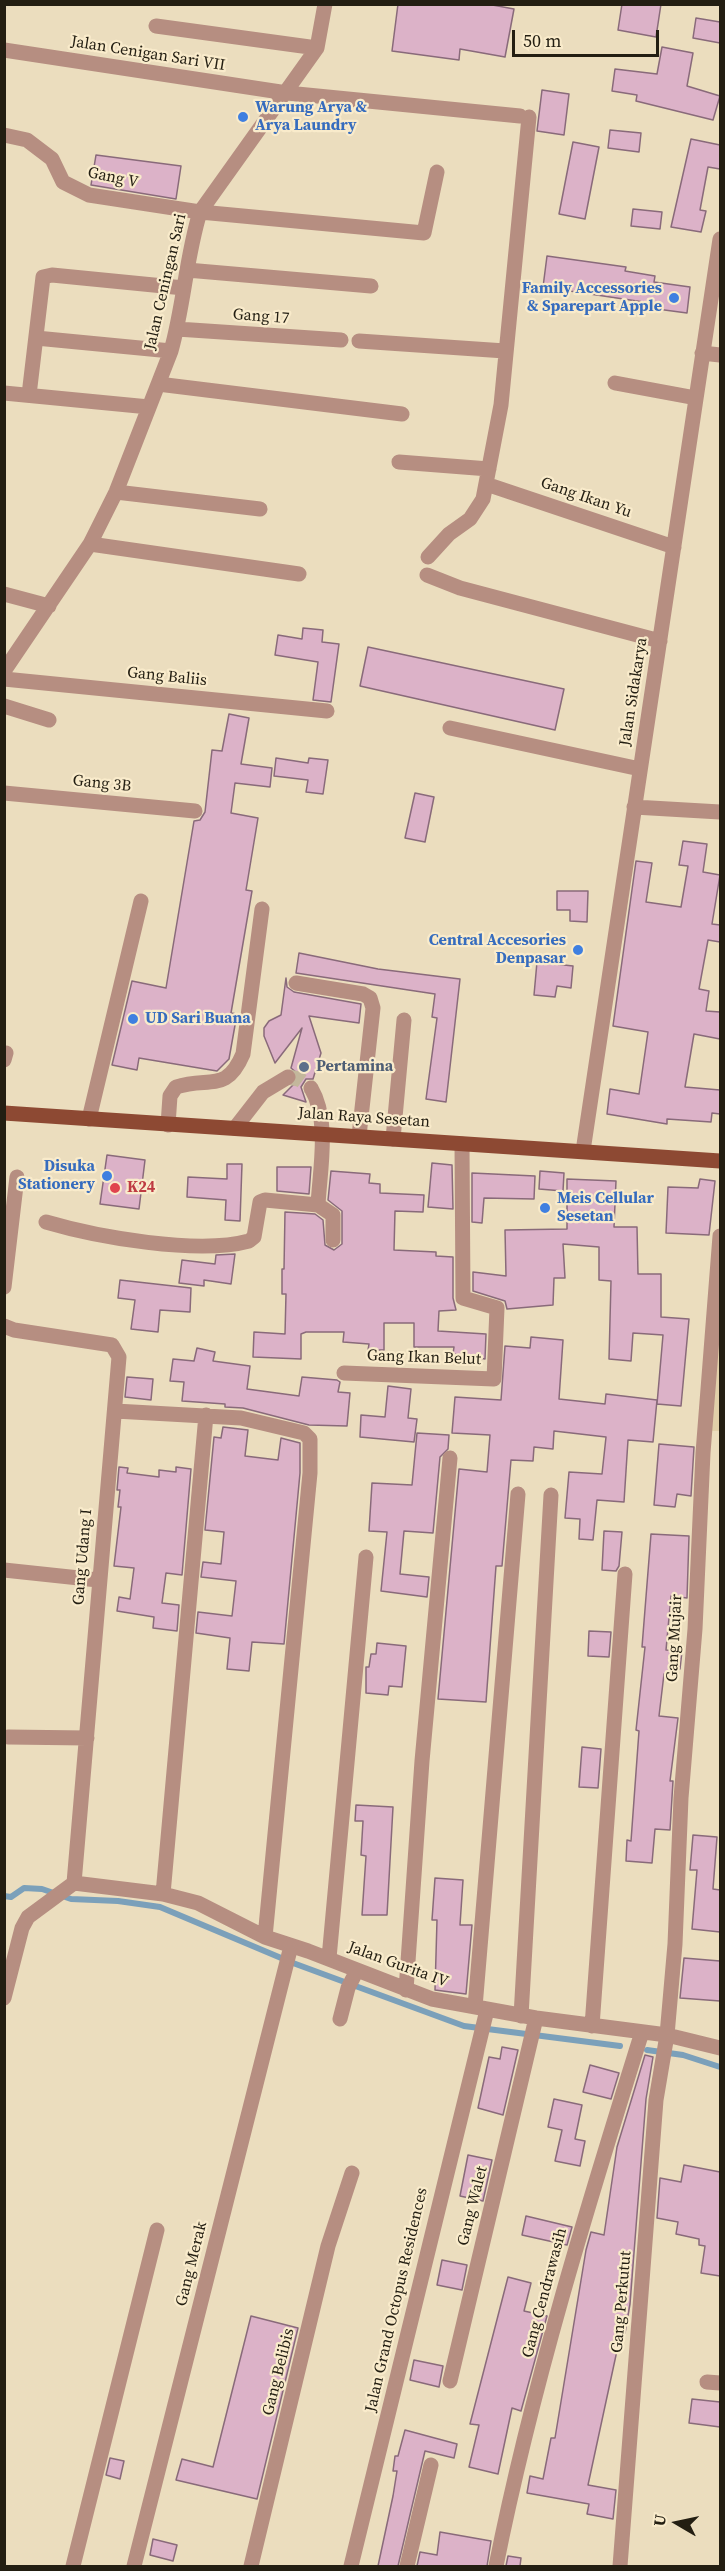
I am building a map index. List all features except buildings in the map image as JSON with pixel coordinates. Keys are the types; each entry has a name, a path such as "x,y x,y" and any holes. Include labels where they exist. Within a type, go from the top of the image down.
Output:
{"main road":[{"name":"Jalan Raya Sesetan","path":"4,1113 168,1125 321,1132 720,1161"}],"street":[{"name":"Jalan Ceningan Sari","path":"4,671 90,544 116,492 171,351 192,241 200,212 317,48 324,4"},
{"path":"156,26 317,48"},
{"name":"Jalan Cenigan Sari VII","path":"4,50 287,93 525,116 505,351"},
{"name":"Gang V","path":"4,135 27,140 52,159 63,183 89,195 200,212 424,233 436,172"},
{"name":"Jalan Sidakarya","path":"583,1150 720,239"},
{"path":"187,270 371,286"},
{"path":"29,395 43,277 52,275 184,288"},
{"name":"Gang 17","path":"177,329 341,340"},
{"path":"36,338 171,351"},
{"path":"360,341 505,351 501,405 478,510 449,534 428,556"},
{"path":"702,353 720,355"},
{"path":"615,383 696,398"},
{"path":"158,384 402,414"},
{"path":"4,393 149,407"},
{"name":"Gang Ikan Yu","path":"399,462 487,477 674,547"},
{"path":"116,492 261,509"},
{"path":"90,544 299,574"},
{"path":"427,575 460,588 660,641"},
{"path":"4,594 49,606"},
{"name":"Gang Baliis","path":"4,679 327,711"},
{"path":"4,706 49,720"},
{"path":"450,729 640,769"},
{"name":"Gang 3B","path":"4,793 195,812"},
{"path":"634,807 720,813"},
{"path":"89,1119 141,901"},
{"path":"168,1125 170,1096 176,1088 224,1080 236,1069 243,1054 262,909"},
{"path":"296,983 363,994 370,998 373,1008 358,1136"},
{"path":"393,1139 404,1020"},
{"path":"235,1128 263,1092 288,1077"},
{"path":"311,1088 318,1100 321,1132 318,1205"},
{"name":"Gang Ikan Belut","path":"344,1373 494,1379 497,1308 464,1298 462,1144"},
{"path":"4,1287 17,1177"},
{"path":"46,1222 163,1245 194,1246 249,1241 254,1237 258,1205 266,1200 318,1205 333,1215 333,1240"},
{"name":"Gang Mujair","path":"666,2039 675,1944 681,1798 695,1629 703,1452 720,1236"},
{"name":"Gang Udang I","path":"4,1326 14,1330 112,1346 119,1357 98,1580 87,1738 72,1884"},
{"path":"115,1411 206,1415 260,1422 304,1433 310,1439 310,1473 265,1937"},
{"path":"164,1894 206,1415"},
{"path":"406,1990 422,1761 450,1458"},
{"name":"Jalan Grand Octopus Residences","path":"351,2566 407,2345 478,2042 518,1494"},
{"name":"Gang Walet","path":"450,2381 531,2025 551,1495"},
{"path":"329,1959 366,1557"},
{"path":"4,1570 98,1580"},
{"path":"592,2026 625,1574"},
{"path":"8,1737 87,1738"},
{"path":"4,1998 22,1928 35,1909 52,1900 72,1884"},
{"name":"Jalan Gurita IV","path":"72,1884 164,1894 198,1903 265,1937 288,1959 329,1959 352,1979 406,1990 531,2025 592,2026 642,2032 666,2039 720,2048"},
{"name":"Gang Merak","path":"134,2566 288,1959"},
{"path":"340,2019 352,1979"},
{"name":"Gang Cendrawasih","path":"496,2566 560,2309 642,2032"},
{"name":"Gang Perkutut","path":"620,2566 661,2064 666,2039"},
{"name":"Gang Belibis","path":"250,2566 328,2246 349,2180"},
{"path":"73,2566 157,2230"},
{"path":"407,2566 431,2465"}],"shaded area":[{"path":"720,1319 720,1431 709,1431"}],"waterway":[{"path":"4,1896 11,1897 24,1888 42,1889 71,1899 118,1901 160,1907 293,1963 464,2026 620,2046"},
{"path":"647,2050 683,2055 720,2067"}],"tunnel":[{"path":"288,1077 299,1079 311,1088"}],"place":[{"name":"Warung Arya & Arya Laundry","path":"243,117"},
{"name":"Family Accessories & Sparepart Apple","path":"674,298"},
{"name":"Central Accesories Denpasar","path":"578,950"},
{"name":"UD Sari Buana","path":"133,1019"},
{"name":"Pertamina","path":"304,1067"},
{"name":"Disuka Stationery","path":"107,1176"},
{"name":"K24","path":"115,1188"},
{"name":"Meis Cellular Sesetan","path":"545,1208"}]}
